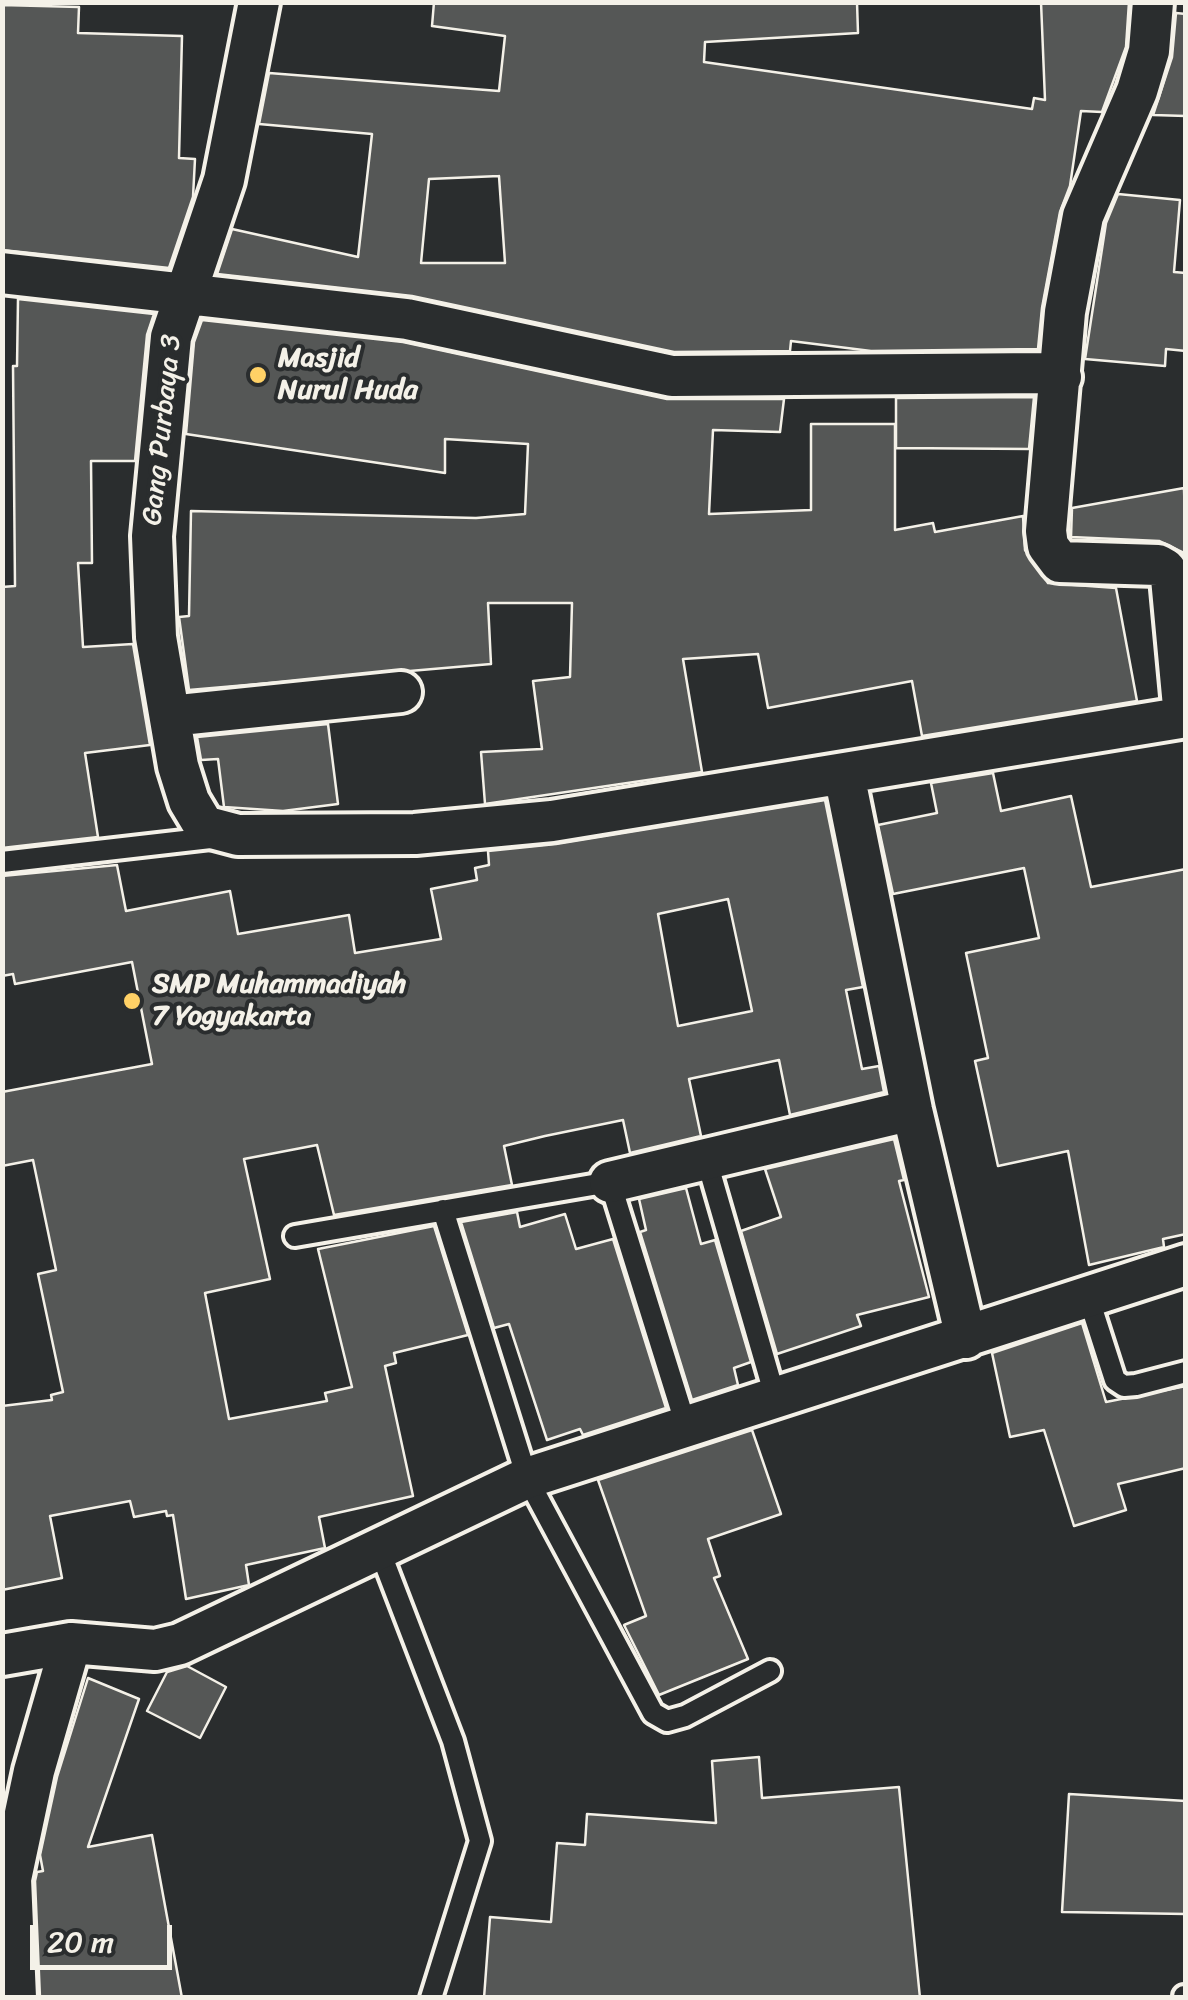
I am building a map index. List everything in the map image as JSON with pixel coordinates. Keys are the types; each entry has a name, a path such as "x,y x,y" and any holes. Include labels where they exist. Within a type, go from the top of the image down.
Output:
{"street":[{"name":"Gang Purbaya 3","path":"238,835 204,826 189,801 156,638 152,536 166,376 183,291 224,180 258,2"},
{"path":"238,835 415,834 552,821 1185,717 1171,578 1165,569 1158,564 1060,562 1048,546 1065,312 1083,216 1136,92 1149,51 1153,2"},
{"path":"2,273 407,319 672,376 1045,372 1061,377"},
{"path":"170,716 401,692"},
{"path":"844,774 912,1110 966,1338"},
{"path":"610,1182 912,1110"},
{"path":"2,1656 72,1644 154,1650 180,1644 342,1570 378,1546 527,1478 1186,1266"},
{"path":"16,1998 7,1879 72,1644"}],"lane":[{"path":"2,862 238,835"},
{"path":"706,1158 776,1400"},
{"path":"295,1236 610,1182 687,1429"},
{"path":"443,1210 527,1478 653,1714 667,1721 684,1716 770,1671"},
{"path":"1088,1296 1115,1380 1124,1386 1136,1385 1186,1372"},
{"path":"378,1546 453,1742 480,1841 431,1998"}],"building":[{"path":"434,2 857,2 858,33 705,42 704,62 1032,109 1034,98 1045,100 1041,2 1129,2 1126,47 1102,112 1081,111 1070,186 1060,212 1042,308 1038,349 871,351 791,341 790,351 674,352 412,296 217,274 232,229 358,257 372,134 259,124 269,73 499,91 505,36 432,26","holes":["499,176 505,263 421,263 429,179"]},
{"path":"2,5 79,7 78,33 182,36 179,158 195,159 193,197 169,268 2,250"},
{"path":"1176,13 1186,14 1186,116 1153,115 1172,57"},
{"path":"1118,194 1180,200 1174,272 1186,273 1186,351 1166,349 1165,366 1085,359 1106,223"},
{"path":"18,299 154,314 147,335 135,461 91,461 92,563 78,563 83,647 133,644 150,745 85,753 98,837 2,848 2,587 15,586 13,366 17,366"},
{"path":"202,320 403,342 667,399 784,399 780,432 713,430 709,514 811,510 811,424 895,424 895,530 933,523 935,532 1023,516 1025,550 1048,583 1116,588 1137,701 922,736 912,681 768,708 758,654 683,659 702,772 485,804 481,752 542,749 533,681 570,677 572,603 488,603 491,664 189,690 179,617 189,616 191,511 476,518 525,514 528,444 445,439 445,473 186,434 194,342"},
{"path":"1034,397 1029,449 896,448 896,398"},
{"path":"1184,488 1186,554 1159,541 1071,537 1072,508"},
{"path":"328,724 338,804 283,811 224,807 218,759 201,760 197,737"},
{"path":"993,773 1001,811 1071,796 1091,887 1186,869 1186,1234 1163,1239 1164,1247 1089,1265 1068,1151 998,1166 975,1061 988,1058 966,953 1039,938 1024,868 893,894 878,825 937,813 931,783"},
{"path":"825,800 863,987 846,990 862,1069 879,1066 884,1092 790,1115 779,1060 689,1079 701,1136 630,1153 623,1120 545,1136 504,1146 512,1185 334,1215 317,1145 244,1159 270,1279 205,1293 229,1419 327,1401 325,1393 352,1387 318,1249 434,1226 468,1335 394,1353 396,1363 385,1366 413,1496 319,1517 325,1548 246,1565 249,1585 186,1599 173,1515 167,1516 166,1511 134,1517 130,1501 50,1516 62,1578 2,1590 2,1406 52,1400 51,1395 63,1392 38,1274 56,1270 33,1160 2,1166 2,1092 152,1064 132,962 15,984 13,974 2,976 2,876 117,865 126,911 230,891 238,934 349,915 355,953 441,939 431,889 477,880 475,868 489,865 488,851 556,844","holes":["728,899 752,1011 678,1026 658,914"]},
{"path":"894,1139 904,1180 899,1181 929,1297 857,1315 861,1326 777,1354 741,1231 781,1217 765,1169"},
{"path":"686,1188 701,1244 715,1240 751,1362 734,1368 738,1385 692,1400 640,1232 646,1230 639,1199"},
{"path":"517,1212 520,1227 565,1214 576,1249 613,1239 666,1408 583,1435 580,1429 547,1440 509,1324 494,1328 461,1222"},
{"path":"1082,1323 1106,1402 1186,1386 1186,1468 1118,1484 1126,1510 1074,1526 1044,1430 1010,1437 992,1353"},
{"path":"752,1430 781,1514 708,1539 720,1576 714,1578 748,1659 659,1695 624,1625 646,1616 598,1480"},
{"path":"187,1666 226,1687 200,1738 147,1711 167,1672"},
{"path":"88,1678 139,1699 88,1847 152,1835 182,1998 40,1998 35,1881 37,1872 43,1871 40,1855 57,1777"},
{"path":"759,1757 762,1798 899,1787 920,1998 484,1998 490,1917 551,1922 557,1843 585,1845 587,1814 716,1823 712,1761"},
{"path":"1069,1794 1186,1801 1186,1914 1062,1912"}],"place":[{"name":"Masjid Nurul Huda","path":"258,375"},
{"name":"SMP Muhammadiyah 7 Yogyakarta","path":"132,1001"}]}
